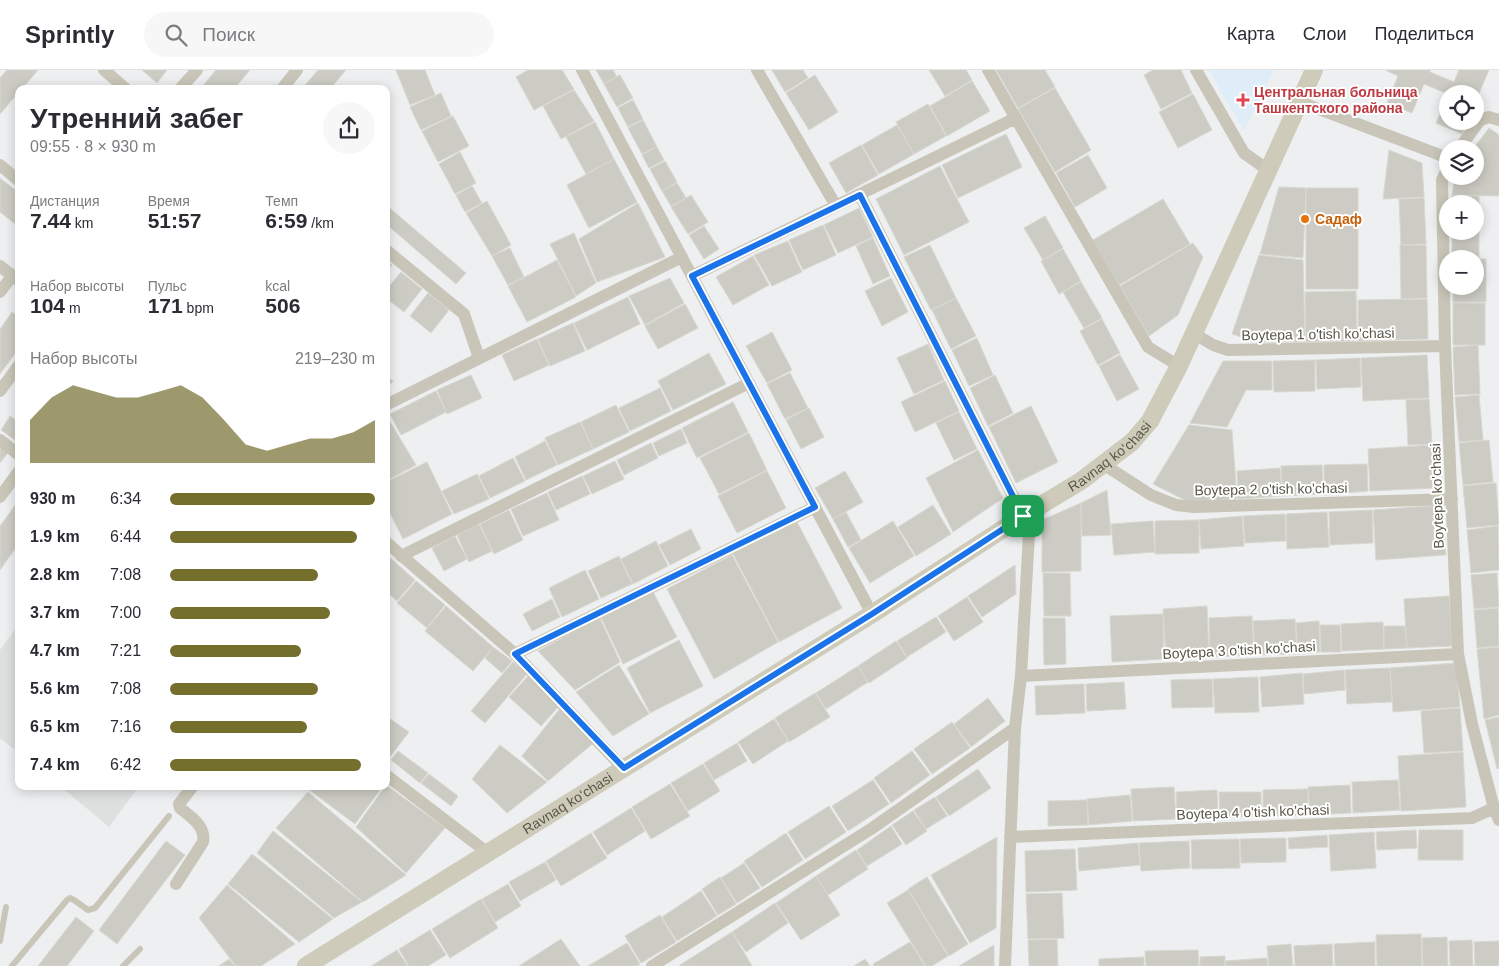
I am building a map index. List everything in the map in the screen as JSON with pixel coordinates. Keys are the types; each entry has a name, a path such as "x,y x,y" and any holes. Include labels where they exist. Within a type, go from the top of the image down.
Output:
{"street":[{"path":"104,70 121,85"},
{"path":"184,85 197,70"},
{"path":"285,85 297,70"},
{"path":"582,70 872,614"},
{"path":"757,70 836,206"},
{"path":"988,70 1148,348 1179,366"},
{"path":"1196,70 1244,153 1268,170"},
{"name":"Ravnaq ko‘chasi","path":"306,966 872,614 1023,516 1081,481 1132,442 1150,421 1179,366 1314,70"},
{"path":"1300,102 1439,155"},
{"path":"1466,140 1480,120 1489,116 1499,120"},
{"path":"692,276 1016,118"},
{"path":"0,165 15,178"},
{"name":"Boytepa ko'chasi","path":"1442,185 1445,346 1458,654 1472,724 1494,808 1499,820"},
{"path":"860,195 1023,516 1029,534 1021,676 1015,728 1005,966"},
{"path":"390,253 464,314 479,358"},
{"path":"390,403 682,257"},
{"path":"0,266 15,277"},
{"path":"0,292 15,279"},
{"name":"Boytepa 1 o'tish ko'chasi","path":"1194,334 1213,345 1228,350 1445,346"},
{"path":"0,391 15,370"},
{"path":"401,556 749,383"},
{"path":"0,440 15,452"},
{"name":"Boytepa 2 o'tish ko'chasi","path":"1103,464 1150,495 1176,505 1194,507 1452,499"},
{"path":"0,496 15,477"},
{"path":"515,654 815,507"},
{"path":"390,546 515,654 624,768"},
{"name":"Boytepa 3 o'tish ko'chasi","path":"1021,676 1458,654"},
{"path":"652,966 871,829 1015,728"},
{"path":"390,778 488,853"},
{"path":"176,884 203,842 204,837 201,826 180,808 180,804 190,790"},
{"name":"Boytepa 4 o'tish ko'chasi","path":"1010,837 1472,818 1494,808"}],"lane":[{"path":"12,966 66,900 70,898 88,910 95,908 169,816"},
{"path":"0,941 6,907"},
{"path":"124,966 140,949"}],"shaded area":[{"name":"Центральная больница Ташкентского района","path":"1209,70 1274,70 1244,131"},
{"path":"15,629 15,750 0,738 0,650"},
{"path":"65,790 136,790 109,827"}],"building":[{"path":"7,70 38,70 25,85 15,85 15,97 0,114 0,78"},
{"path":"142,70 167,70 157,83"},
{"path":"216,70 250,70 237,85 203,85"},
{"path":"318,70 346,70 333,85 305,85"},
{"path":"396,70 425,70 435,95 410,105"},
{"path":"528,70 562,70 574,89 534,110 516,77"},
{"path":"596,70 613,70 617,77 604,84"},
{"path":"772,70 803,70 808,78 785,92"},
{"path":"929,70 966,70 972,80 945,96"},
{"path":"996,70 1045,70 1055,87 1018,108"},
{"path":"1153,70 1181,70 1192,93 1161,109 1144,75"},
{"path":"1430,70 1430,72 1454,82 1459,70 1489,70 1483,85 1439,85 1439,90 1424,84 1412,113 1387,103 1398,76 1387,71"},
{"path":"620,75 633,98 617,107 604,84"},
{"path":"815,75 838,112 809,130 786,93"},
{"path":"972,81 990,111 947,136 930,106"},
{"path":"1055,88 1091,150 1055,172 1018,109"},
{"path":"574,90 594,121 561,139 543,106"},
{"path":"441,93 451,116 421,130 410,107"},
{"path":"1193,94 1212,130 1178,148 1159,112"},
{"path":"633,100 643,119 628,127 618,108"},
{"path":"928,104 946,136 914,154 896,122"},
{"path":"453,116 469,146 438,162 422,131"},
{"path":"643,120 657,147 642,154 628,128"},
{"path":"595,122 614,159 586,174 566,137"},
{"path":"897,125 914,154 879,174 862,145"},
{"path":"1489,128 1499,135 1499,196 1452,195 1454,185 1484,185 1484,140 1480,140"},
{"path":"1453,130 1464,130 1462,134"},
{"path":"1006,134 1022,167 958,198 942,165"},
{"path":"861,145 878,175 846,193 829,163"},
{"path":"657,147 664,160 649,168 642,155"},
{"path":"1389,150 1422,163 1424,197 1383,199"},
{"path":"460,152 476,183 455,194 439,164"},
{"path":"1088,155 1107,188 1075,207 1056,173"},
{"path":"614,159 637,202 589,228 567,185"},
{"path":"665,161 677,182 662,191 650,169"},
{"path":"940,166 969,222 904,255 876,199"},
{"path":"0,178 15,190 15,224 0,212"},
{"path":"677,183 686,198 671,206 662,191"},
{"path":"472,186 482,203 465,212 456,195"},
{"path":"1279,187 1306,188 1303,258 1260,254"},
{"path":"1306,188 1358,188 1358,289 1306,289"},
{"path":"691,195 708,222 688,234 671,207"},
{"path":"1424,198 1426,244 1401,245 1399,199"},
{"path":"1163,199 1190,244 1119,285 1093,240"},
{"path":"487,201 511,245 492,256 466,213"},
{"path":"638,203 665,257 597,282 579,239"},
{"path":"390,208 466,273 456,284 390,227"},
{"path":"859,208 873,237 838,253 824,225"},
{"path":"1045,216 1063,248 1043,260 1024,228"},
{"path":"823,225 836,255 803,270 789,240"},
{"path":"704,226 719,249 704,259 689,235"},
{"path":"574,233 596,283 576,296 550,244"},
{"path":"873,238 890,276 873,284 856,246"},
{"path":"1452,240 1479,240 1479,250 1452,250"},
{"path":"788,241 802,272 772,286 754,255"},
{"path":"1193,243 1203,257 1178,315 1149,336 1120,286"},
{"path":"930,245 956,298 931,310 904,257"},
{"path":"1400,245 1426,245 1427,298 1401,299"},
{"path":"510,248 524,277 508,285 492,256"},
{"path":"1063,249 1081,281 1059,294 1041,261"},
{"path":"1259,255 1303,260 1305,342 1257,342 1232,334"},
{"path":"753,256 769,285 733,305 716,277"},
{"path":"1484,259 1486,259 1486,302 1453,302 1453,295 1484,295"},
{"path":"557,260 576,297 527,322 508,286"},
{"path":"401,272 422,289 404,312 390,301 390,285"},
{"path":"670,278 684,303 645,325 629,296"},
{"path":"891,278 908,312 882,326 865,291"},
{"path":"1081,282 1102,318 1084,328 1063,292"},
{"path":"1356,291 1357,341 1306,342 1305,292"},
{"path":"428,293 449,310 431,333 410,316"},
{"path":"628,297 640,324 587,350 574,323"},
{"path":"956,298 976,336 951,349 932,310"},
{"path":"1427,299 1428,339 1358,341 1358,300"},
{"path":"1453,303 1485,303 1485,345 1453,345"},
{"path":"685,304 698,328 658,349 645,326"},
{"path":"12,312 15,314 15,353 0,374 0,329"},
{"path":"1102,319 1120,353 1098,365 1080,331"},
{"path":"573,323 585,351 550,366 538,339"},
{"path":"772,332 792,370 767,383 746,346"},
{"path":"977,338 993,375 969,386 952,350"},
{"path":"537,339 549,365 514,381 502,355"},
{"path":"928,344 944,380 914,394 897,358"},
{"path":"1478,345 1480,394 1455,395 1453,347"},
{"path":"709,353 726,384 673,410 658,381"},
{"path":"1120,355 1139,389 1117,401 1099,366"},
{"path":"1427,355 1429,398 1363,401 1361,358"},
{"path":"1360,358 1361,387 1317,389 1316,360"},
{"path":"1315,360 1315,391 1274,392 1273,361"},
{"path":"1223,361 1272,361 1272,390 1246,390 1227,427 1190,423"},
{"path":"790,373 808,408 785,419 767,384"},
{"path":"471,375 482,398 447,414 437,390"},
{"path":"995,375 1013,413 988,426 970,388"},
{"path":"945,381 959,411 915,432 901,402"},
{"path":"660,388 671,411 630,431 619,408"},
{"path":"436,391 446,412 401,435 390,414"},
{"path":"1479,395 1483,440 1459,442 1455,397"},
{"path":"1429,399 1432,444 1408,445 1406,400"},
{"path":"733,402 748,432 697,458 682,428"},
{"path":"616,405 629,432 593,449 581,422"},
{"path":"1031,406 1058,462 1016,483 989,427"},
{"path":"809,408 824,437 801,449 786,420"},
{"path":"959,412 977,449 954,460 936,423"},
{"path":"10,416 15,419 15,440 1,430"},
{"path":"390,422 416,465 390,479"},
{"path":"580,422 593,449 558,465 545,438"},
{"path":"1189,425 1232,430 1237,499 1191,503 1153,484"},
{"path":"681,429 687,443 659,456 653,443"},
{"path":"749,433 767,470 719,494 700,458"},
{"path":"1489,440 1493,482 1463,485 1459,443"},
{"path":"545,441 557,465 526,480 515,457"},
{"path":"0,443 10,450 0,463"},
{"path":"651,443 658,458 624,475 617,460"},
{"path":"1432,445 1434,488 1370,491 1368,449"},
{"path":"978,450 1003,498 953,532 926,478"},
{"path":"513,458 525,481 490,498 479,476"},
{"path":"615,461 624,479 592,494 583,476"},
{"path":"427,462 452,514 403,539 390,513 390,480"},
{"path":"1367,464 1368,491 1324,495 1324,465"},
{"path":"1322,465 1323,494 1283,496 1281,466"},
{"path":"1280,468 1282,496 1238,499 1237,471"},
{"path":"767,471 786,508 737,533 718,496"},
{"path":"845,471 863,502 833,519 815,488"},
{"path":"477,474 489,499 454,514 442,491"},
{"path":"582,476 590,494 556,510 548,492"},
{"path":"1496,483 1499,525 1467,528 1463,486"},
{"path":"1107,490 1111,535 1082,536 1081,503"},
{"path":"547,493 559,520 523,536 511,509"},
{"path":"1081,503 1081,571 1042,572 1042,520"},
{"path":"15,505 15,549 0,570 0,526"},
{"path":"933,505 951,534 916,556 898,527"},
{"path":"1442,505 1446,555 1376,560 1373,510"},
{"path":"509,510 523,540 494,554 480,524"},
{"path":"1372,510 1373,543 1330,545 1329,512"},
{"path":"846,512 861,540 848,547 833,519"},
{"path":"1327,512 1329,547 1287,549 1286,514"},
{"path":"1285,514 1286,541 1245,543 1243,516"},
{"path":"1242,516 1244,546 1201,549 1199,520"},
{"path":"1199,520 1199,553 1155,554 1155,521"},
{"path":"893,521 914,556 870,583 849,548"},
{"path":"1153,521 1155,552 1114,555 1111,524"},
{"path":"797,522 842,608 779,642 733,554"},
{"path":"479,524 492,551 469,562 457,535"},
{"path":"1498,526 1499,570 1471,573 1467,530"},
{"path":"691,529 701,549 670,565 659,545"},
{"path":"455,536 467,559 444,571 432,548"},
{"path":"656,541 668,566 633,584 621,559"},
{"path":"732,555 778,642 714,679 667,589"},
{"path":"619,556 632,584 601,598 588,571"},
{"path":"390,558 415,580 397,601 390,595"},
{"path":"1015,565 1016,594 982,617 968,596"},
{"path":"585,570 599,599 562,617 549,588"},
{"path":"1043,573 1070,573 1071,616 1044,616"},
{"path":"1497,573 1499,607 1474,609 1471,575"},
{"path":"416,581 445,605 427,628 397,603"},
{"path":"653,592 677,637 623,664 601,617"},
{"path":"1449,596 1452,646 1407,648 1404,599"},
{"path":"967,597 983,622 954,641 938,616"},
{"path":"552,599 560,617 532,631 523,614"},
{"path":"446,606 493,647 473,671 425,631"},
{"path":"1207,606 1209,657 1166,659 1163,609"},
{"path":"1498,608 1499,646 1477,648 1474,610"},
{"path":"1163,614 1164,659 1112,662 1110,616"},
{"path":"1252,616 1254,655 1210,657 1209,618"},
{"path":"936,617 946,632 907,657 897,641"},
{"path":"600,618 620,662 575,690 538,651"},
{"path":"1043,618 1065,618 1066,664 1044,665"},
{"path":"1295,619 1297,654 1255,655 1253,621"},
{"path":"1319,621 1320,652 1298,654 1296,623"},
{"path":"1383,622 1384,649 1342,651 1341,624"},
{"path":"1320,625 1340,625 1341,652 1321,652"},
{"path":"1384,626 1405,626 1407,648 1384,649"},
{"path":"679,640 703,686 650,713 627,668"},
{"path":"896,641 907,658 869,683 858,666"},
{"path":"493,647 512,661 502,673 485,658"},
{"path":"1499,647 1499,715 1484,719 1477,649"},
{"path":"513,662 527,674 485,723 471,711"},
{"path":"1456,663 1460,707 1393,712 1390,668"},
{"path":"619,665 649,714 613,736 576,692"},
{"path":"858,666 868,682 826,709 816,693"},
{"path":"1390,668 1392,702 1347,704 1345,670"},
{"path":"1344,670 1345,690 1304,694 1303,674"},
{"path":"1302,673 1304,704 1262,707 1260,677"},
{"path":"528,676 560,705 541,726 509,697"},
{"path":"1258,677 1259,712 1215,713 1213,679"},
{"path":"1212,679 1213,707 1172,708 1171,680"},
{"path":"1124,682 1126,709 1087,711 1086,684"},
{"path":"1084,684 1085,713 1036,715 1035,686"},
{"path":"815,693 830,717 789,742 775,718"},
{"path":"988,698 1005,721 971,747 954,724"},
{"path":"562,706 596,741 548,781 522,756"},
{"path":"1460,708 1463,751 1424,753 1421,711"},
{"path":"1499,717 1499,768 1497,769 1485,720"},
{"path":"390,719 409,732 390,757"},
{"path":"774,719 788,741 753,764 738,742"},
{"path":"952,722 970,748 932,774 914,749"},
{"path":"737,743 747,761 714,780 704,763"},
{"path":"500,745 547,782 507,813 472,779"},
{"path":"398,751 428,773 420,783 391,760"},
{"path":"912,751 930,775 891,803 874,778"},
{"path":"1463,752 1466,807 1401,811 1398,756"},
{"path":"703,764 720,791 688,811 671,783"},
{"path":"978,769 991,788 949,816 936,797"},
{"path":"429,774 458,796 451,806 421,783"},
{"path":"873,780 889,804 848,831 832,806"},
{"path":"1398,780 1400,810 1353,813 1352,782"},
{"path":"670,784 690,816 651,839 632,807"},
{"path":"1350,785 1351,813 1310,815 1308,787"},
{"path":"1174,787 1176,819 1133,821 1131,789"},
{"path":"390,788 445,828 406,873 356,827 382,790 390,790"},
{"path":"1308,789 1308,815 1263,816 1263,790"},
{"path":"309,790 380,790 355,824"},
{"path":"1217,790 1218,817 1177,819 1176,792"},
{"path":"308,792 406,875 363,902 276,828"},
{"path":"1219,792 1261,792 1261,816 1220,817"},
{"path":"1130,795 1132,821 1089,825 1087,799"},
{"path":"935,797 947,816 926,829 914,810"},
{"path":"1087,800 1088,825 1048,826 1048,801"},
{"path":"829,806 846,832 805,859 788,832"},
{"path":"631,808 645,831 607,855 593,832"},
{"path":"913,811 927,831 906,845 892,825"},
{"path":"891,826 902,844 867,866 857,850"},
{"path":"1416,830 1417,848 1377,850 1376,832"},
{"path":"1419,830 1463,830 1463,860 1418,860"},
{"path":"273,831 362,902 334,918 257,853"},
{"path":"1374,832 1376,868 1331,871 1329,835"},
{"path":"591,833 607,858 561,886 546,861"},
{"path":"786,833 803,860 762,887 744,861"},
{"path":"1327,835 1328,847 1289,849 1288,838"},
{"path":"997,837 996,928 970,943 931,875"},
{"path":"1286,838 1286,862 1241,863 1240,839"},
{"path":"1239,839 1240,868 1192,869 1191,840"},
{"path":"166,841 185,855 117,944 99,930"},
{"path":"1189,841 1190,868 1141,871 1139,843"},
{"path":"1138,843 1140,865 1079,871 1078,848"},
{"path":"1075,849 1077,890 1026,892 1025,851"},
{"path":"856,850 868,869 828,895 816,876"},
{"path":"252,854 333,919 299,942 228,884"},
{"path":"545,862 556,880 520,901 509,882"},
{"path":"744,863 760,888 737,903 721,878"},
{"path":"816,876 840,915 801,940 776,903"},
{"path":"720,877 736,904 718,915 702,889"},
{"path":"927,877 968,944 949,956 908,889"},
{"path":"508,884 521,906 495,922 482,899"},
{"path":"227,885 295,944 261,966 236,966 199,918"},
{"path":"908,890 948,956 932,966 926,966 887,903"},
{"path":"701,891 717,916 677,941 662,917"},
{"path":"1062,893 1064,938 1028,939 1026,894"},
{"path":"481,899 498,928 450,958 432,929"},
{"path":"775,903 788,923 746,952 732,932"},
{"path":"660,915 676,942 641,963 625,936"},
{"path":"76,917 94,931 67,966 38,966"},
{"path":"430,930 446,955 428,966 409,966 399,949"},
{"path":"732,932 752,966 680,966 680,965"},
{"path":"1421,934 1422,966 1377,966 1376,935"},
{"path":"1447,937 1448,966 1423,966 1422,938"},
{"path":"561,939 580,966 519,966"},
{"path":"1057,939 1058,966 1029,966 1028,940"},
{"path":"1472,940 1473,966 1450,966 1449,941"},
{"path":"1499,941 1499,966 1475,966 1474,942"},
{"path":"910,942 925,966 874,966 873,964"},
{"path":"1375,942 1375,966 1335,966 1334,944"},
{"path":"627,943 640,964 637,966 588,966"},
{"path":"1291,944 1293,966 1269,966 1267,946"},
{"path":"1332,944 1333,966 1295,966 1294,946"},
{"path":"994,945 994,966 959,966"},
{"path":"397,950 408,966 371,966"},
{"path":"1198,950 1199,966 1146,966 1145,951"},
{"path":"1225,956 1225,966 1200,966 1200,957"},
{"path":"1144,957 1144,966 1099,966 1099,959"},
{"path":"1267,958 1268,966 1226,966 1225,961"},
{"path":"229,959 235,966 219,966"},
{"path":"865,959 870,966 854,966"}],"place":[{"name":"Центральная больница Ташкентского района","path":"1243,100"},
{"name":"Садаф","path":"1305,219"}],"route":[{"path":"860,195 1023,516 872,614 624,768 515,654 815,507 692,276 860,195"}]}
